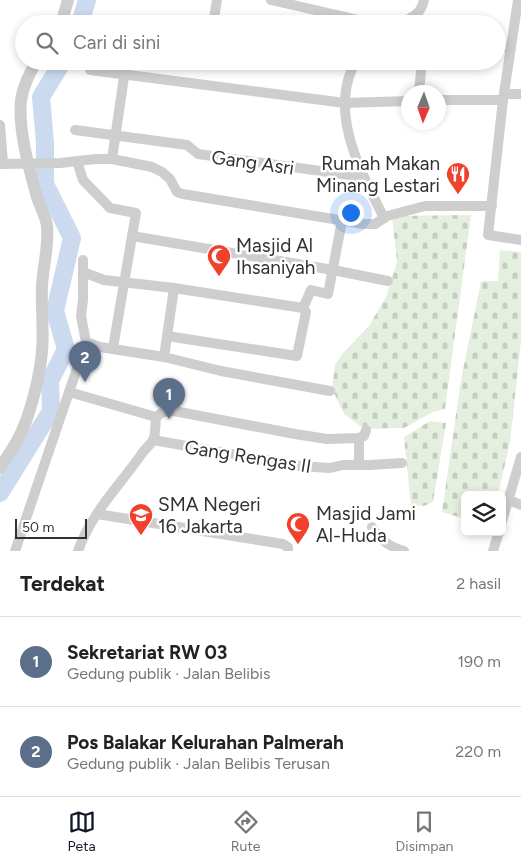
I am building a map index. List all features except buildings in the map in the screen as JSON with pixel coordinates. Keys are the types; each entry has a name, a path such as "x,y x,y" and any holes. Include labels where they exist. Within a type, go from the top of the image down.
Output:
{"street":[{"path":"64,15 68,0"},
{"path":"214,15 217,0"},
{"path":"271,0 337,15"},
{"path":"419,15 424,0"},
{"path":"518,0 504,97 488,235 521,240"},
{"path":"506,47 511,48"},
{"path":"0,468 26,422 41,368 40,310 48,236 46,222 37,199 33,163 22,122 21,101 23,90 33,70"},
{"path":"90,70 345,104 401,101"},
{"path":"112,159 122,70"},
{"path":"352,70 348,78 345,104 353,153 384,218"},
{"path":"420,85 421,70"},
{"path":"446,100 504,97 521,94"},
{"path":"0,125 1,164 112,159 152,167 162,172 170,179 177,192 183,194 342,221 375,224 387,216 425,206 492,206"},
{"name":"Gang Asri","path":"75,130 187,145 198,154 364,177"},
{"path":"77,161 83,180 110,208 136,213 113,348"},
{"path":"167,336 297,356 306,315 303,308 310,290 328,294 342,221"},
{"path":"132,236 388,281"},
{"path":"15,551 86,342 81,316 83,260"},
{"path":"83,272 104,280 174,288 303,308"},
{"path":"164,357 174,288"},
{"path":"86,342 164,357 221,371 330,391"},
{"path":"69,392 156,418"},
{"path":"78,551 83,537 97,514 153,440 156,418 163,412 174,411 327,439 363,434 359,465"},
{"name":"Gang Rengas II","path":"153,440 300,466 327,468 342,465 402,463"},
{"path":"506,509 521,457"},
{"path":"509,500 521,504"},
{"path":"97,514 283,544 288,547 288,551"},
{"path":"372,527 377,536 392,547 404,551"},
{"path":"493,551 498,536"}],"green space":[{"path":"471,215 445,409 433,412 404,428 364,429 344,414 332,389 335,365 343,353 369,326 386,297 397,262 392,216"},
{"path":"500,250 521,252 521,341 510,442 499,491 461,491 461,518 442,512 461,380 481,281 498,281"},
{"path":"430,421 446,423 433,502 424,506 411,505 404,437"}],"waterway":[{"path":"83,15 87,0"},
{"path":"0,493 51,411 50,381 66,349 55,311 72,238 45,184 45,143 41,97 58,70"}],"place":[{"name":"Rumah Makan Minang Lestari","path":"458,195"},
{"name":"Masjid Al Ihsaniyah","path":"219,277"},
{"name":"Pos Balakar Kelurahan Palmerah","path":"85,382"},
{"name":"Sekretariat RW 03","path":"169,419"},
{"name":"SMA Negeri 16 Jakarta","path":"141,536"},
{"name":"Masjid Jami Al-Huda","path":"298,545"}]}
